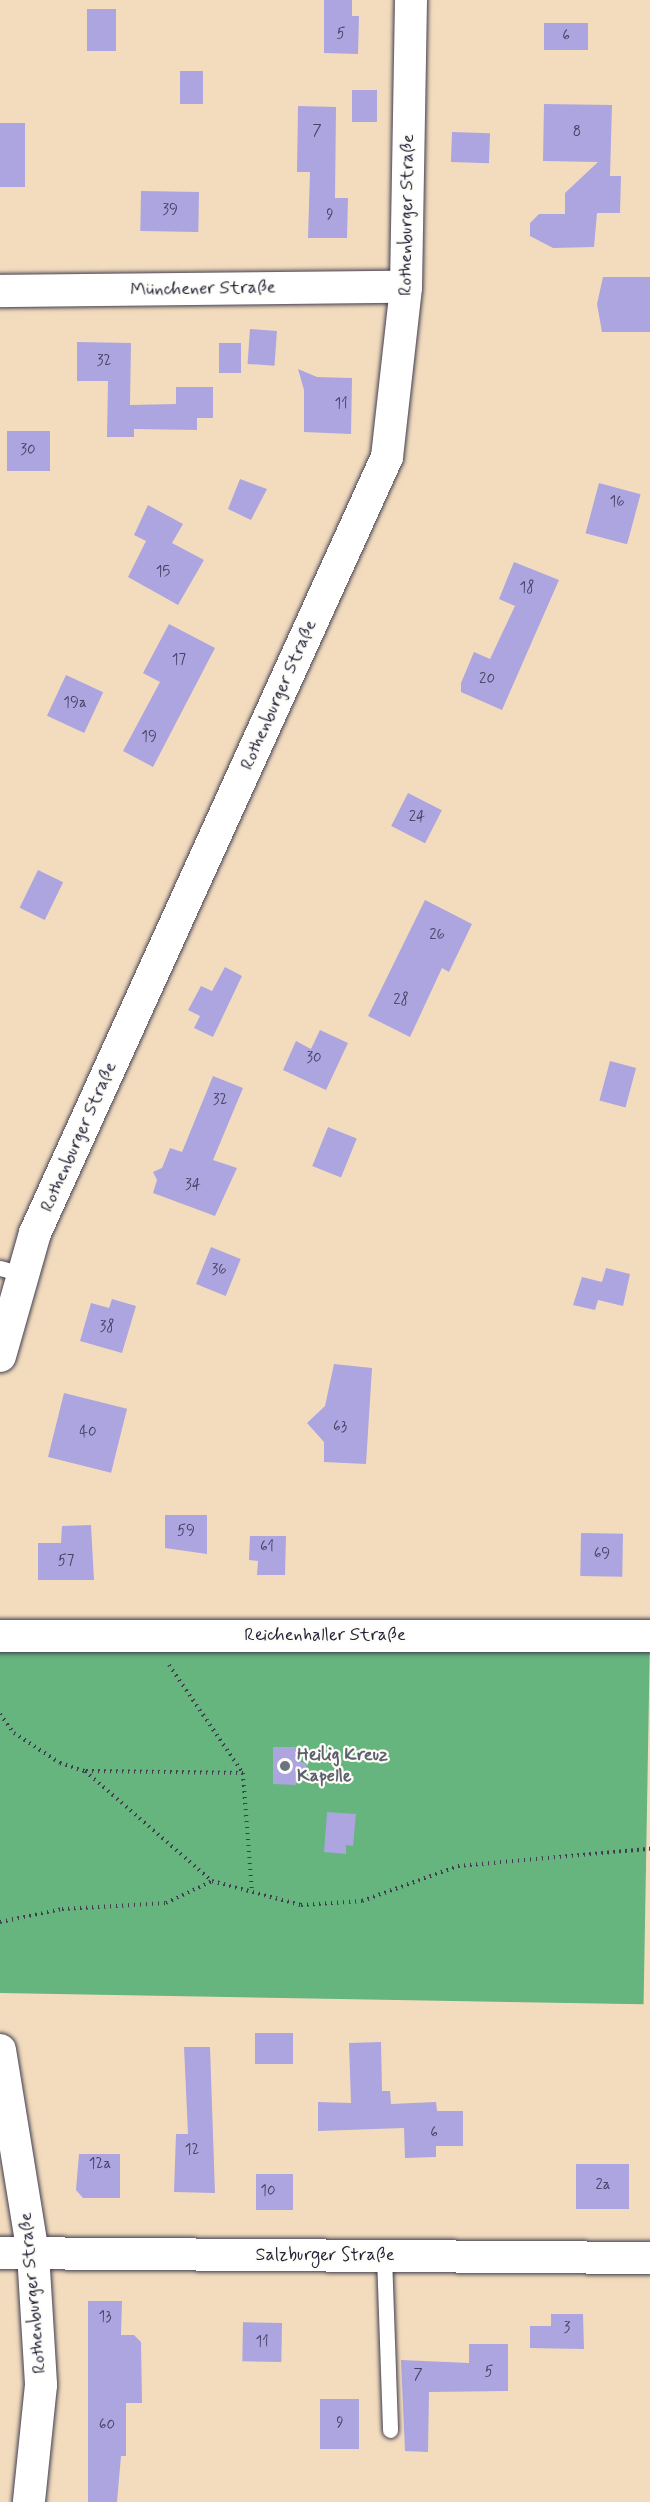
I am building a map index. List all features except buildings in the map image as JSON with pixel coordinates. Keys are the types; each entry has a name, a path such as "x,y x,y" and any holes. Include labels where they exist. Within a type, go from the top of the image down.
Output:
{"street":[{"name":"Rothenburger Straße","path":"0,1356 11,1271 35,1233 387,457 406,287 411,0"},
{"name":"Münchener Straße","path":"0,291 406,287"},
{"name":"Reichenhaller Straße","path":"0,1636 650,1635"},
{"name":"Rothenburger Straße","path":"0,2050 33,2253 40,2385 29,2502"},
{"name":"Salzburger Straße","path":"0,2253 650,2258"}],"lane":[{"path":"384,2256 390,2430"}],"path":[{"path":"148,1634 243,1773 252,1892"},
{"path":"0,1714 14,1733 60,1763 85,1771 243,1773"},
{"path":"85,1771 212,1881 301,1905 362,1901 458,1866 650,1849"},
{"path":"0,1922 62,1909 166,1903 212,1881"}],"green space":[{"path":"0,1630 650,1641 644,2004 0,1993"}],"place":[{"name":"Heilig Kreuz Kapelle","path":"285,1766"}]}
